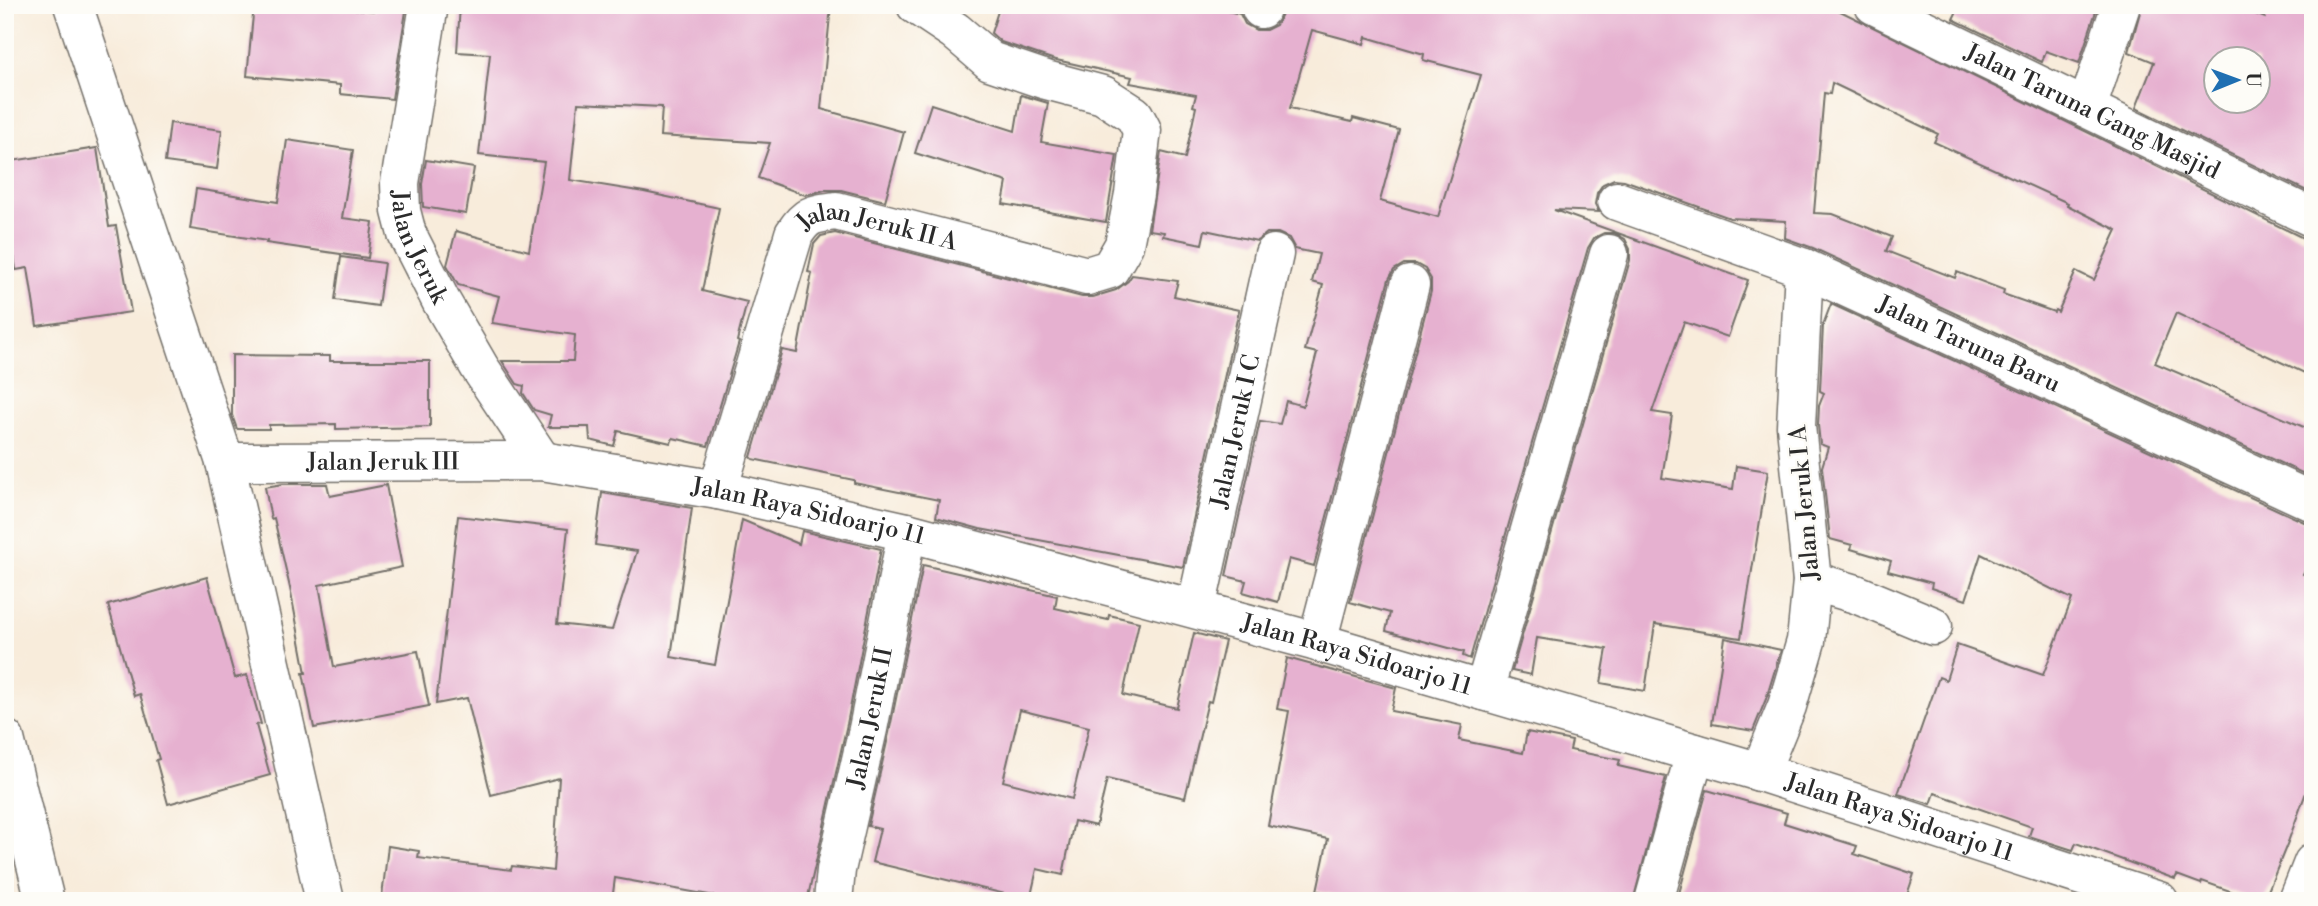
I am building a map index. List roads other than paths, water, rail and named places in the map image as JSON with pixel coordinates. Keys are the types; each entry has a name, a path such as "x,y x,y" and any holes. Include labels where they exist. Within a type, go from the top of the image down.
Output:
{"street":[{"path":"73,5 225,462 325,901"},
{"name":"Jalan Jeruk","path":"429,5 400,183 401,211 407,234 441,301 480,368 542,461"},
{"name":"Jalan Jeruk II A","path":"718,490 794,234 803,219 816,213 836,211 1087,276 1110,269 1124,245 1142,130 1135,115 1103,95 990,61 955,31 916,5"},
{"name":"Jalan Taruna Gang Masjid","path":"1874,5 2313,218"},
{"path":"2087,108 2121,5"},
{"name":"Jalan Taruna Baru","path":"1617,201 1804,268 2313,502"},
{"name":"Jalan Jeruk I C","path":"1196,609 1275,254"},
{"path":"1484,691 1609,254"},
{"name":"Jalan Jeruk I A","path":"1760,772 1787,706 1806,641 1812,581 1796,426 1804,268"},
{"path":"1317,642 1410,285"},
{"name":"Jalan Jeruk III","path":"225,462 542,461"},
{"name":"Jalan Raya Sidoarjo 11","path":"542,461 718,490 907,532 1196,609 1760,772 2159,901"},
{"name":"Jalan Jeruk II","path":"833,901 836,870 868,729 907,532"},
{"path":"1812,581 1856,594 1933,626"},
{"path":"5,739 45,901"},
{"path":"1654,901 1695,753"},
{"path":"2298,901 2313,863"}]}
